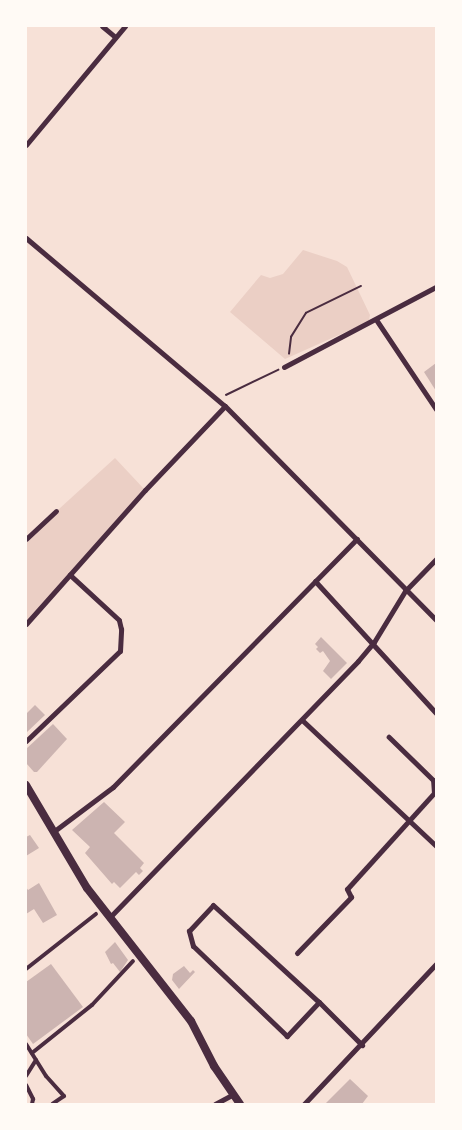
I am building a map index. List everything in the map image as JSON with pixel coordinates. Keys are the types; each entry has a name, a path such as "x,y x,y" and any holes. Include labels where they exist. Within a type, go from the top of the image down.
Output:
{"main road":[{"path":"26,785 108,918 191,1021 232,1095 240,1104"}],"street":[{"path":"102,26 115,37"},
{"path":"26,145 125,26"},
{"path":"26,238 225,406 436,620"},
{"path":"287,366 377,321 436,287"},
{"path":"377,321 436,409"},
{"path":"26,624 225,406"},
{"path":"26,539 56,511"},
{"path":"53,832 112,787 357,539"},
{"path":"108,918 302,720 374,642 405,591 436,559"},
{"path":"26,741 113,660 121,644 118,620 70,575"},
{"path":"315,581 374,642 436,713"},
{"path":"302,720 436,846"},
{"path":"297,953 351,897 347,888 432,796 435,784 389,737"},
{"path":"320,1002 287,1036 193,946 189,931 213,905 320,1002 363,1045"},
{"path":"26,969 96,914"},
{"path":"32,1053 92,1005 133,961"},
{"path":"304,1104 363,1045 436,965"},
{"path":"27,1047 64,1096 52,1104"},
{"path":"26,1076 36,1060"},
{"path":"26,1084 33,1099 32,1104"},
{"path":"215,1104 232,1095"}],"path":[{"path":"225,396 287,366 291,337 306,313 361,286"}],"shaded area":[{"path":"303,250 337,261 347,267 370,315 369,320 359,326 285,359 230,312 261,275 270,278 283,274"},
{"path":"115,458 145,490 26,624 26,539"}],"building":[{"path":"436,363 436,391 424,372"},
{"path":"321,637 347,663 331,679 323,671 330,661 323,651 320,653 316,649 318,647 315,644"},
{"path":"35,705 45,715 26,733 26,714"},
{"path":"53,724 67,739 37,772 34,772 26,763 26,749"},
{"path":"104,802 125,822 114,833 144,863 140,868 143,871 139,875 136,872 120,888 114,882 112,884 85,853 90,847 72,830"},
{"path":"30,835 39,848 26,856 26,837"},
{"path":"39,883 57,915 43,923 34,909 26,914 26,887 28,890"},
{"path":"115,942 128,960 120,972 113,963 111,964 105,952"},
{"path":"51,964 83,1007 33,1044 26,1034 26,982"},
{"path":"184,966 190,973 193,970 195,972 179,989 172,980 173,974"},
{"path":"350,1079 368,1096 362,1104 325,1104"}]}
